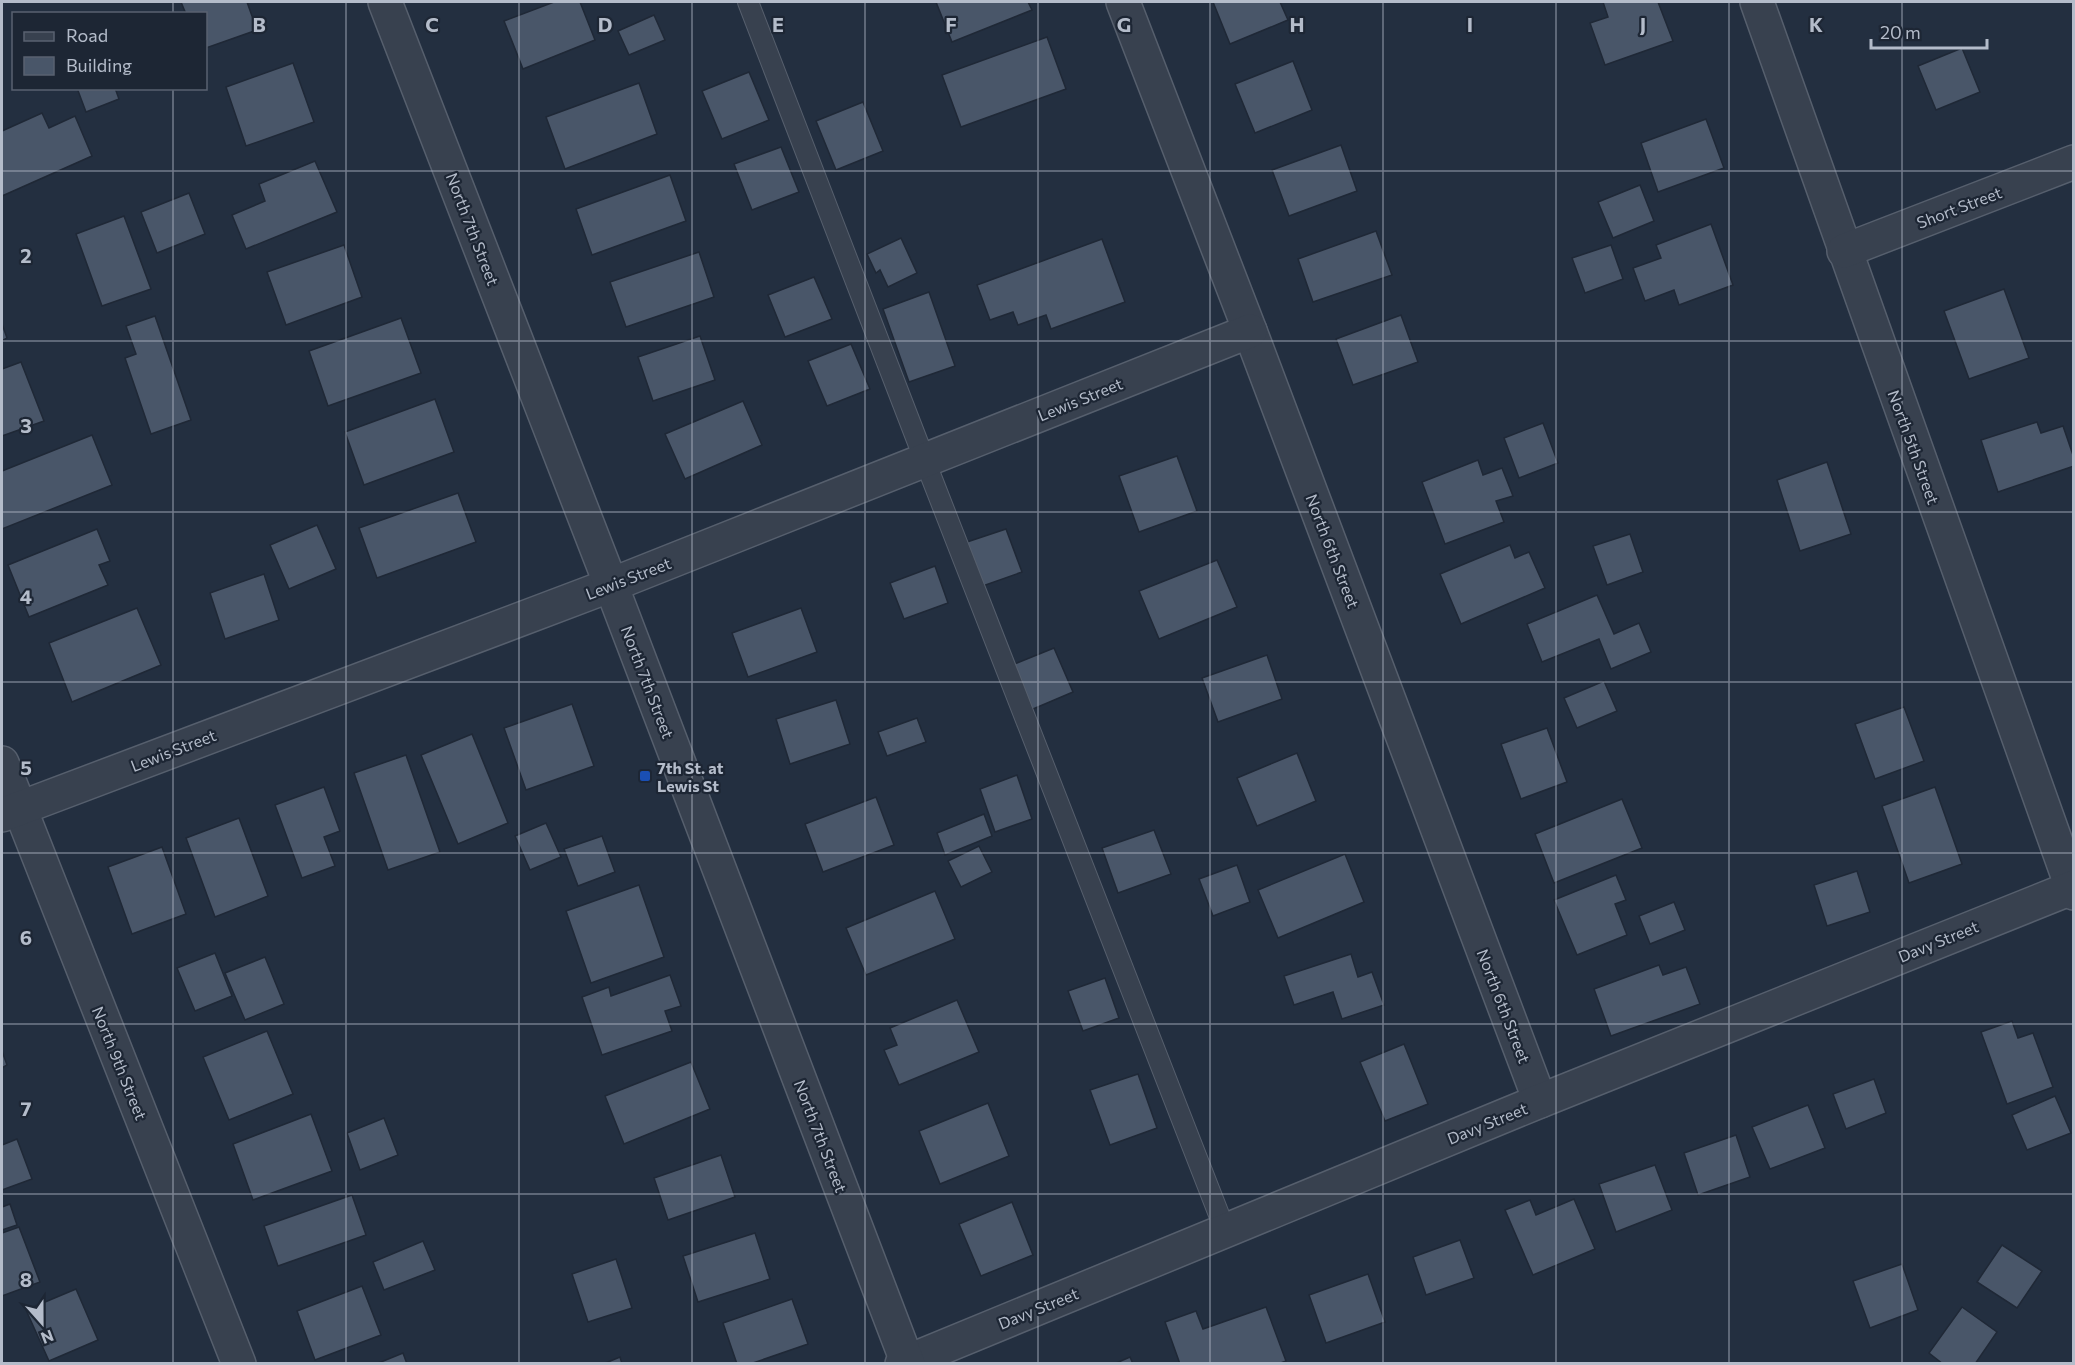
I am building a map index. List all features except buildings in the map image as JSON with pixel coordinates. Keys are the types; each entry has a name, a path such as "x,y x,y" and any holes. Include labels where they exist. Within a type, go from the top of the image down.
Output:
{"street":[{"name":"North 7th Street","path":"385,2 611,585 906,1363"},
{"name":"North 6th Street","path":"1123,2 1250,331 1540,1101"},
{"name":"North 5th Street","path":"1757,2 2073,889"},
{"name":"Short Street","path":"1844,251 2073,162"},
{"name":"Lewis Street","path":"10,812 611,585 1250,331"},
{"name":"North 9th Street","path":"2,763 10,812 239,1364"},
{"name":"Davy Street","path":"906,1363 1540,1101 2073,889"}],"lane":[{"path":"748,2 1225,1230"}],"place":[{"name":"7th St. at Lewis St","path":"645,776"}]}
